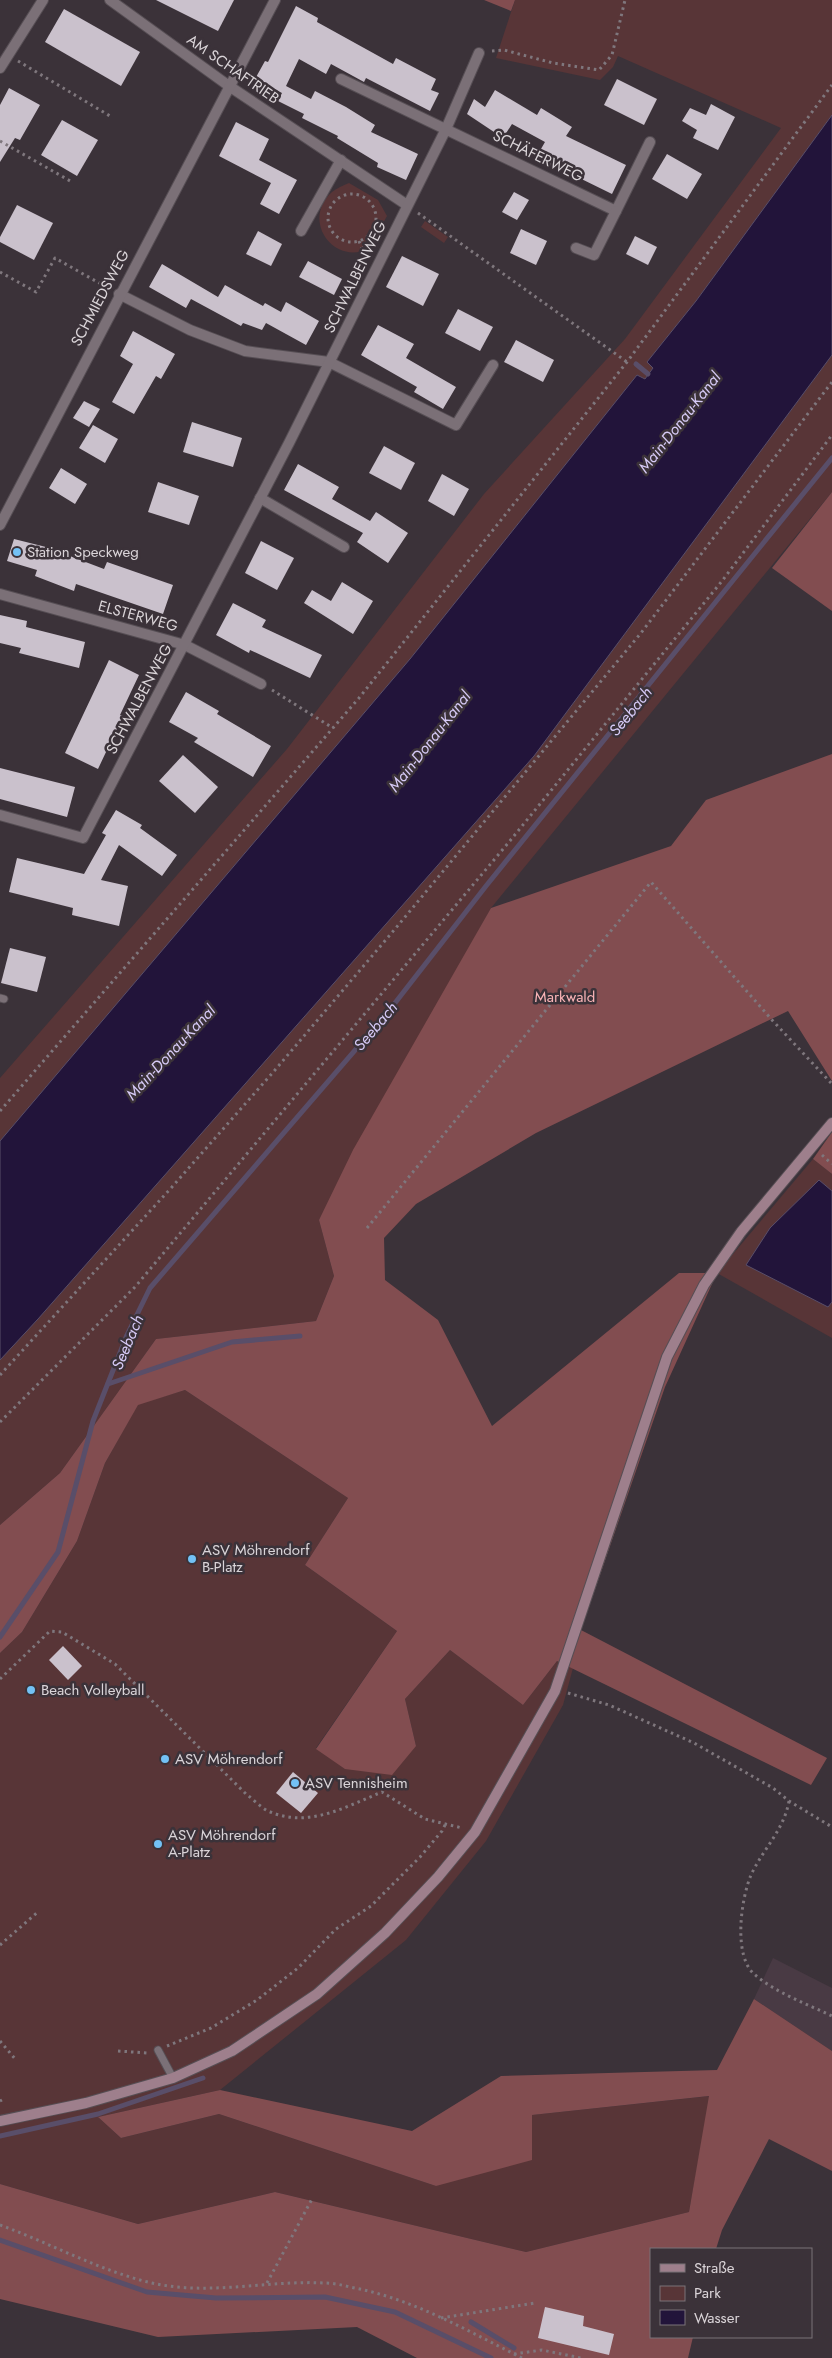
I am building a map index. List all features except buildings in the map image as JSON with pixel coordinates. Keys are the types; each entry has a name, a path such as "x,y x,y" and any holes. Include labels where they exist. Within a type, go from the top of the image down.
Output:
{"street":[{"path":"0,68 43,0"},
{"name":"AM SCHAFTRIEB","path":"110,0 230,86 407,205"},
{"name":"SCHMIEDSWEG","path":"0,526 274,0"},
{"path":"407,205 446,129 479,53"},
{"name":"SCHÄFERWEG","path":"341,79 616,211"},
{"path":"576,248 594,256 650,142"},
{"path":"301,231 342,160"},
{"name":"SCHWALBENWEG","path":"0,815 84,838 185,645 407,205"},
{"path":"120,294 190,330 245,351 329,362 456,425 493,364"},
{"path":"260,498 344,546"},
{"name":"ELSTERWEG","path":"0,594 185,645 261,684"},
{"path":"0,2121 86,2103 173,2078 232,2051 317,1994 385,1933 438,1877 475,1832 555,1691 667,1357 704,1285 741,1232 832,1122"}],"lane":[{"path":"158,2050 173,2078"}],"path":[{"path":"479,53 504,50 553,63 600,70 612,55 625,0"},
{"path":"8,56 110,116"},
{"path":"0,1110 333,728 627,362 832,85"},
{"path":"0,141 72,182"},
{"path":"352,194 367,198 375,211 376,218 371,233 359,241 342,240 330,229 328,221 331,205 344,195 352,194"},
{"path":"407,205 627,362"},
{"path":"0,272 36,292 55,258 120,294"},
{"path":"0,1375 275,1070 395,929 641,633 832,382"},
{"path":"0,1422 135,1287 516,834 722,581 832,435"},
{"path":"261,684 333,728"},
{"path":"366,1228 651,882 772,1020 832,1084"},
{"path":"0,1679 50,1631 62,1632 115,1664 246,1794 268,1810 301,1819 323,1816 382,1792 425,1819 446,1823 442,1831 420,1857 371,1906 336,1929 298,1968 257,2000 211,2028 158,2050 146,2053 118,2051"},
{"path":"555,1691 609,1705 694,1743 773,1788 832,1827"},
{"path":"790,1801 784,1823 751,1876 744,1901 740,1932 744,1956 753,1973 775,1988 832,2016"},
{"path":"0,1945 39,1911"},
{"path":"0,2041 16,2060"},
{"path":"267,2284 312,2199"},
{"path":"0,2225 109,2269 152,2283 184,2288 219,2288 327,2282 404,2301 522,2358"},
{"path":"440,2318 535,2303"},
{"path":"514,2354 542,2350 581,2358"}],"shaded area":[{"path":"773,1958 832,1988 832,2051 754,1999"}],"green space":[{"path":"484,0 515,0 511,11"},
{"path":"515,0 832,0 832,115 696,301 647,362 653,368 645,379 637,375 410,659 0,1141 0,1078 287,749 484,494 625,339 781,128 618,56 613,67 600,80 496,58"},
{"path":"349,183 378,200 387,216 369,248 356,252 344,251 334,246 326,238 321,227 320,216 323,204 332,192"},
{"path":"425,221 448,237 444,243 421,227"},
{"path":"832,355 832,492 491,908 319,1220 334,1276 316,1321 156,1339 60,1473 0,1525 0,1360 534,756"},
{"path":"832,492 832,611 772,568"},
{"name":"Markwald","path":"832,754 832,1081 788,1011 536,1133 416,1204 384,1238 385,1280 438,1320 492,1426 679,1273 717,1273 665,1387 581,1630 827,1758 811,1785 557,1661 523,1705 450,1650 405,1699 416,1746 392,1775 345,1769 316,1749 397,1631 305,1565 348,1498 185,1390 138,1405 105,1463 77,1541 22,1632 0,1653 0,1525 60,1473 156,1339 316,1321 334,1276 319,1220 353,1150 491,908 671,846 706,800"},
{"path":"832,1132 832,1174 813,1159"},
{"path":"813,1159 832,1174 832,1338 717,1273"},
{"name":"ASV Möhrendorf","path":"185,1390 348,1498 305,1565 397,1631 316,1748 416,1746 405,1699 450,1650 523,1705 557,1661 573,1668 563,1705 486,1841 406,1940 220,2090 98,2117 121,2138 219,2114 436,2186 532,2115 710,2096 689,2212 526,2252 275,2192 138,2224 0,2184 0,1653 22,1632 77,1541 105,1463 138,1404"},
{"path":"754,1999 832,2051 832,2171 769,2139 722,2230 716,2248 650,2248 650,2338 693,2338 688,2358 417,2358 357,2327 158,2337 0,2299 0,2184 138,2224 275,2192 526,2252 689,2212 709,2096 532,2115 532,2160 436,2186 219,2114 121,2138 98,2117 220,2090 412,2131 501,2076 717,2070"}],"water":[{"name":"Main-Donau-Kanal","path":"832,115 832,355 534,756 0,1360 0,1141 410,659 637,375 645,379 653,368 647,362 696,301"},
{"path":"819,1180 832,1191 832,1302 828,1307 746,1265 770,1228"}],"waterway":[{"path":"636,364 648,374"},
{"name":"Seebach","path":"0,1637 58,1552 93,1421 127,1335 150,1288 388,1012 486,886 832,458"},
{"path":"108,1384 232,1342 300,1336"},
{"path":"0,2136 98,2114 203,2078"},
{"path":"0,2240 147,2292 216,2298 325,2297 395,2312 491,2358"},
{"path":"471,2322 514,2348"}],"place":[{"name":"Station Speckweg","path":"17,552"},
{"name":"ASV Möhrendorf B-Platz","path":"192,1559"},
{"name":"Beach Volleyball","path":"31,1690"},
{"name":"ASV Möhrendorf","path":"165,1759"},
{"name":"ASV Tennisheim","path":"295,1783"},
{"name":"ASV Möhrendorf A-Platz","path":"158,1844"}]}
